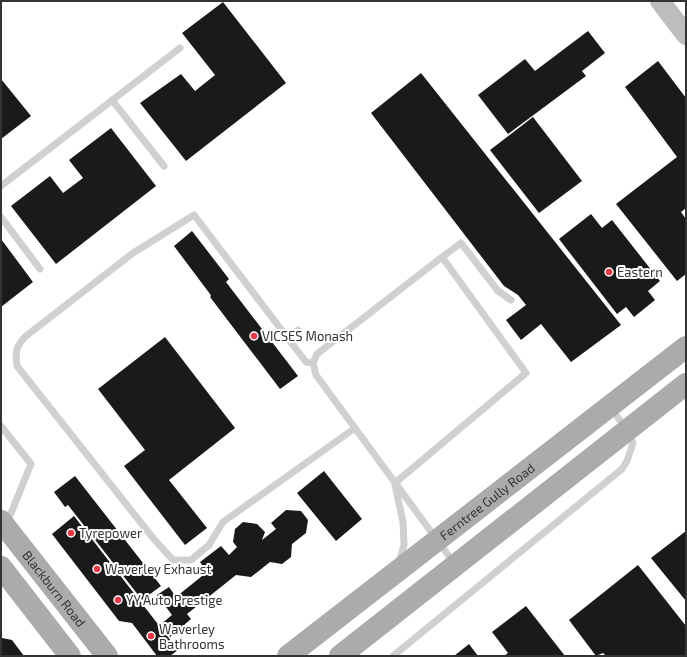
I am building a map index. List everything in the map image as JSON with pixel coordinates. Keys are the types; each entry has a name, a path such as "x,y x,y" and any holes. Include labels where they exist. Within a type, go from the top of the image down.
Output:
{"main road":[{"name":"Ferntree Gully Road","path":"288,656 686,348"},
{"path":"340,656 686,384"},
{"name":"Blackburn Road","path":"3,524 107,656"},
{"path":"1,567 70,656"}],"street":[{"path":"661,1 686,35"}],"lane":[{"path":"1,186 180,48"},
{"path":"112,100 164,166"},
{"path":"313,363 306,362 194,215 133,253 26,336 18,345 16,354 18,366 153,538 173,560 191,560 208,546 223,522 355,428"},
{"path":"1,217 40,269"},
{"path":"455,565 316,375 313,363 317,354 461,243 498,291 511,300"},
{"path":"395,483 526,373 442,257"},
{"path":"288,338 298,330"},
{"path":"393,656 622,469 627,461 633,443 627,430 610,406"},
{"path":"1,426 31,464 3,524"},
{"path":"392,575 399,563 404,545 403,522 395,483"}],"building":[{"path":"223,2 286,83 186,161 140,103 181,74 195,91 215,75 182,33"},
{"path":"588,31 605,53 582,71 586,76 508,134 478,95 525,59 535,71"},
{"path":"658,61 686,98 686,208 681,212 686,219 686,274 677,281 616,204 677,157 625,87"},
{"path":"421,73 621,325 571,362 541,324 521,340 506,320 526,305 518,295 504,286 371,113"},
{"path":"1,79 31,116 1,139"},
{"path":"533,117 582,181 539,213 490,150"},
{"path":"111,128 156,186 56,264 11,206 50,176 63,193 83,178 69,160"},
{"path":"591,214 602,228 612,220 660,281 648,291 655,300 634,317 626,307 617,314 559,239"},
{"name":"VICSES Monash","path":"192,231 229,279 226,282 298,376 280,389 210,297 210,294 174,246"},
{"path":"1,239 33,282 1,307"},
{"path":"165,337 235,428 169,480 207,528 185,545 124,466 145,450 98,389"},
{"path":"324,471 362,519 336,541 297,493"},
{"path":"75,476 161,586 142,600 68,505 65,507 54,492"},
{"path":"286,510 301,511 308,520 306,533 292,544 291,557 282,564 270,562 251,577 236,575 187,614 191,619 170,637 160,625 172,615 157,595 169,587 176,597 207,572 200,562 221,546 229,555 237,547 233,542 235,529 243,522 257,524 265,532 262,540 276,529 271,523"},
{"path":"74,516 178,650 170,656 157,656 132,623 119,621 52,534"},
{"path":"686,531 686,601 651,558"},
{"path":"638,565 686,626 686,656 606,656 603,653 596,656 569,620"},
{"path":"526,606 565,656 504,656 508,653 492,632"},
{"path":"2,638 12,640 24,656 1,656"},
{"path":"469,644 478,656 454,656"}],"place":[{"name":"Eastern","path":"609,272"},
{"name":"VICSES Monash","path":"254,336"},
{"name":"Tyrepower","path":"71,533"},
{"name":"Waverley Exhaust","path":"97,569"},
{"name":"YY Auto Prestige","path":"118,600"},
{"name":"Waverley Bathrooms","path":"151,636"}]}
